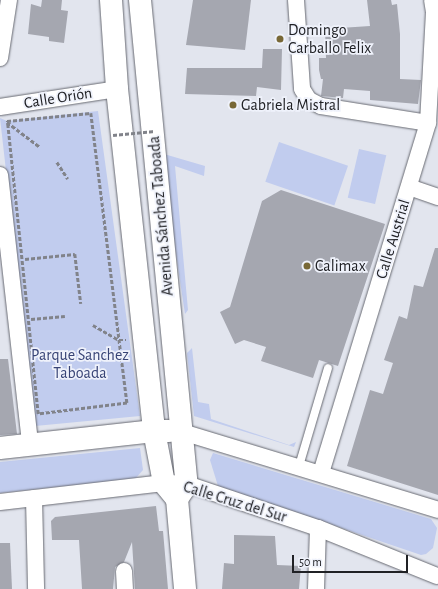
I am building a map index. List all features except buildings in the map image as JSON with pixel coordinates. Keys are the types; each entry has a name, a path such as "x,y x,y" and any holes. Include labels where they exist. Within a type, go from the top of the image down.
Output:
{"main road":[{"name":"Avenida Sánchez Taboada","path":"111,0 117,88 154,431 176,489"},
{"name":"Avenida Sánchez Taboada","path":"140,0 182,432 176,489"},
{"path":"0,448 154,431 182,432"},
{"path":"176,489 186,589"}],"street":[{"path":"0,58 9,0"},
{"path":"296,0 302,89 309,100 321,106 428,122"},
{"name":"Calle Austrial","path":"321,473 428,122 434,12 432,0"},
{"name":"Calle Orión","path":"0,107 117,88"},
{"path":"0,175 30,444"},
{"path":"409,187 438,196"},
{"path":"182,432 299,466 438,510"},
{"name":"Calle Cruz del Sur","path":"0,502 34,498 176,489 318,528 437,579"},
{"path":"34,498 36,589"},
{"path":"316,589 318,528"},
{"path":"124,571 125,589"}],"lane":[{"path":"299,466 328,368"}],"path":[{"path":"91,113 127,403 38,414 7,122 91,113"},
{"path":"7,122 40,147"},
{"path":"112,135 155,131"},
{"path":"57,162 68,179"},
{"path":"22,259 75,254 81,304"},
{"path":"29,319 65,316"},
{"path":"93,325 119,340 144,340"}],"green space":[{"name":"Parque Sanchez Taboada","path":"98,111 140,416 35,426 0,118 7,121"},
{"path":"279,142 348,166 334,205 265,182"},
{"path":"359,149 386,155 375,204 348,198"},
{"path":"164,154 205,166 204,176 175,166 188,310 185,314 169,208"},
{"path":"192,348 198,402 209,404 211,419 289,445 296,442 294,447 194,416 187,353"},
{"path":"140,448 143,470 135,479 0,493 0,462"},
{"path":"213,453 431,519 437,528 433,548 426,554 421,555 218,486 210,460"}],"place":[{"name":"Domingo Carballo Felix","path":"280,39"},
{"name":"Gabriela Mistral","path":"233,105"},
{"name":"Calimax","path":"307,266"}]}
